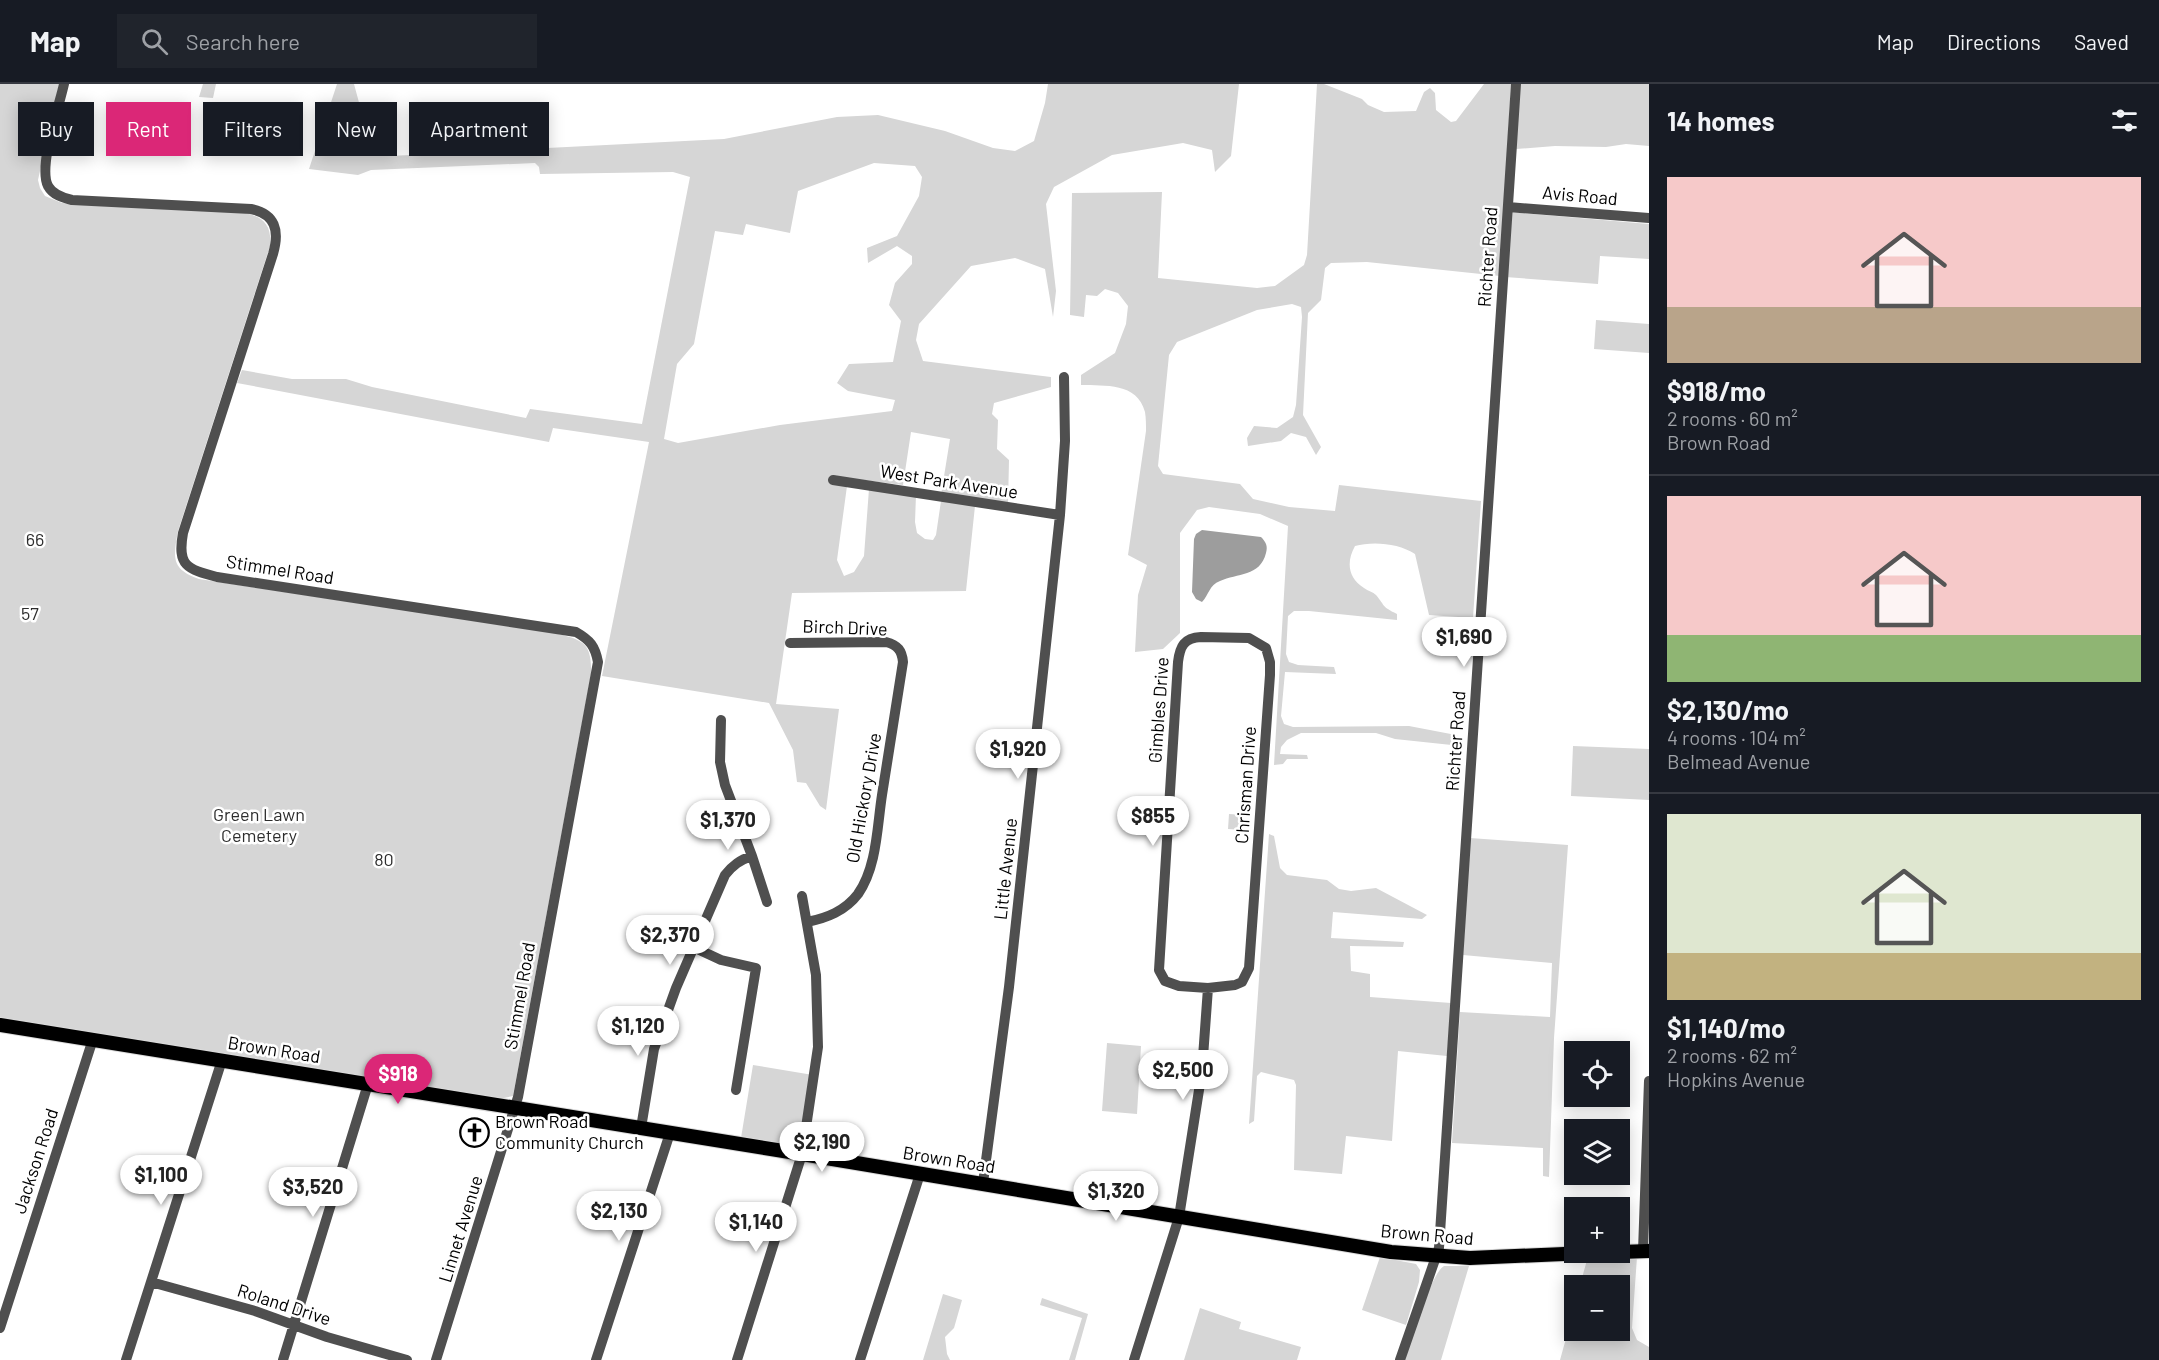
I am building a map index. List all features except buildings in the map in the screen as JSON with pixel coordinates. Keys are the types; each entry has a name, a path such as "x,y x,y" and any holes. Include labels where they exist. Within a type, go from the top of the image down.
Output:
{"main road":[{"name":"Brown Road","path":"0,1024 982,1183 1381,1251 1470,1258 1564,1254"},
{"path":"1630,1252 1646,1251"}],"street":[{"name":"Stimmel Road","path":"64,84 45,170 49,187 60,197 72,200 263,211 272,220 276,232 273,254 183,533 180,550 184,562 194,571 217,577 576,632 588,639 596,649 597,669 515,1107"},
{"name":"Richter Road","path":"1400,1360 1439,1248 1516,84"},
{"name":"Avis Road","path":"1508,207 1649,218"},
{"name":"Little Avenue","path":"982,1183 1010,987 1060,516 1065,441 1064,377"},
{"name":"West Park Avenue","path":"833,480 1060,516"},
{"name":"Chrisman Drive","path":"1180,648 1191,638 1249,638 1266,648 1270,662 1249,968 1242,981 1235,986 1208,988"},
{"name":"Birch Drive","path":"790,643 886,642 898,648"},
{"name":"Old Hickory Drive","path":"807,922 831,915 847,906 867,878 876,836 903,662 898,648"},
{"name":"Gimbles Drive","path":"1180,648 1159,970 1165,981 1172,984 1208,988"},
{"path":"721,720 720,762 725,785 753,856 767,902"},
{"path":"641,1128 654,1049 693,947 725,875 731,866 753,856"},
{"path":"737,1360 802,1154 818,1047 816,975 802,896"},
{"path":"693,947 728,962 756,968 736,1090"},
{"path":"1134,1360 1179,1217 1202,1071 1208,988"},
{"name":"Jackson Road","path":"0,1328 93,1040"},
{"path":"126,1360 222,1060"},
{"path":"1646,1251 1649,1082"},
{"path":"283,1360 368,1084"},
{"name":"Linnet Avenue","path":"436,1360 515,1107"},
{"path":"596,1360 670,1132"},
{"path":"860,1360 920,1174"},
{"name":"Roland Drive","path":"151,1282 255,1311 294,1326 407,1360"}],"green space":[{"name":"Green Lawn Cemetery","path":"0,84 59,84 55,102 18,102 18,156 43,156 38,180 45,196 62,203 245,213 262,220 270,233 270,246 178,531 175,555 179,567 199,579 554,633 584,644 590,655 591,674 513,1096 499,1099 0,1020"},
{"path":"203,84 216,84 213,98 199,97"},
{"path":"337,84 354,84 359,102 331,102"},
{"path":"1048,84 1239,84 1231,156 1215,172 1212,150 1183,143 1112,155 1054,187 1046,204 1056,291 1053,317 1045,269 1015,258 971,266 919,324 916,340 923,361 1051,377 1051,387 994,403 992,414 998,420 997,449 1009,460 1008,505 941,495 950,439 911,432 903,485 830,476 829,483 847,486 837,560 844,576 854,572 864,556 869,489 916,495 917,533 925,539 933,540 936,535 941,501 975,506 966,591 792,593 776,704 839,709 826,810 820,806 806,783 797,782 793,750 769,703 602,676 649,442 553,428 549,442 237,383 242,370 292,379 346,379 372,387 526,418 530,409 642,424 690,177 673,172 540,174 539,167 535,163 371,170 358,175 309,169 315,151 315,156 549,156 549,148 724,139 837,117 878,115 945,131 993,148 1015,151 1034,141","holes":["874,163 915,166 922,177 919,196 897,236 867,248 868,263 897,246 912,256 912,264 895,283 889,305 901,321 893,362 849,364 837,383 848,391 895,400 892,411 780,425 678,443 664,439 677,364 694,344 715,231 743,235 746,224 790,233 798,191"]},
{"path":"1317,84 1324,84 1362,99 1368,105 1384,112 1416,111 1424,92 1430,88 1435,93 1436,110 1451,122 1456,121 1484,84 1511,84 1500,276 1367,262 1331,263 1325,268 1321,300 1308,313 1303,415 1321,447 1316,455 1306,437 1291,433 1281,441 1248,446 1247,438 1254,426 1277,428 1293,417 1296,405 1301,307 1292,304 1257,310 1177,342 1169,355 1158,466 1163,474 1240,484 1253,499 1289,507 1335,511 1339,485 1481,501 1473,618 1429,615 1415,554 1401,547 1377,543 1355,546 1350,558 1350,569 1359,584 1375,594 1386,608 1397,614 1397,620 1309,611 1294,611 1288,616 1286,654 1289,662 1298,665 1334,667 1336,674 1285,672 1281,716 1284,724 1293,727 1409,726 1456,735 1461,738 1461,746 1395,739 1376,733 1301,733 1287,740 1281,747 1280,754 1307,755 1308,759 1287,759 1283,764 1274,765 1288,526 1260,514 1209,507 1197,510 1180,533 1180,633 1163,649 1135,652 1138,595 1147,565 1128,555 1146,431 1145,412 1141,402 1128,391 1110,386 1081,385 1081,375 1115,353 1126,324 1128,306 1118,293 1105,289 1097,296 1086,295 1084,317 1070,315 1072,193 1162,192 1158,278 1257,288 1275,286 1304,265 1307,255"},
{"path":"1520,84 1649,84 1649,146 1626,144 1606,147 1555,146 1516,149"},
{"path":"1510,212 1649,224 1649,259 1600,256 1598,284 1505,277"},
{"path":"1596,320 1649,324 1649,353 1594,349"},
{"path":"1573,746 1649,749 1649,800 1571,796"},
{"path":"1229,814 1244,815 1243,830 1228,829"},
{"path":"1269,834 1274,836 1280,868 1287,875 1327,880 1339,889 1351,891 1376,888 1427,915 1422,919 1333,912 1331,938 1404,942 1403,947 1350,946 1351,971 1370,974 1370,997 1451,1003 1447,1056 1398,1051 1392,1141 1346,1136 1342,1174 1294,1170 1296,1085 1294,1080 1261,1072 1257,1076 1254,1121 1249,1124"},
{"path":"1470,838 1568,845 1554,1038 1549,1177 1543,1176 1543,1148 1452,1143 1460,1012 1550,1017 1552,963 1463,955"},
{"path":"1107,1043 1141,1046 1137,1114 1102,1111"},
{"path":"753,1065 813,1075 801,1152 740,1144"},
{"path":"1380,1257 1416,1264 1420,1270 1419,1282 1406,1325 1362,1310"},
{"path":"1630,1257 1637,1257 1632,1328 1637,1340 1649,1347 1649,1360 1560,1360 1565,1341 1630,1341 1630,1275 1583,1275 1586,1263 1630,1263"},
{"path":"1444,1266 1469,1266 1441,1360 1405,1360 1433,1281"},
{"path":"943,1294 962,1300 954,1328 945,1337 950,1360 923,1360"},
{"path":"1042,1298 1088,1314 1075,1360 1069,1360 1082,1318 1040,1305"},
{"path":"1200,1308 1241,1322 1239,1329 1301,1347 1297,1360 1184,1360"}],"shaded area":[{"path":"1202,530 1261,537 1267,548 1259,566 1247,573 1216,583 1202,602 1196,599 1192,592 1194,539 1196,534"}],"place":[{"name":"Brown Road Community Church","path":"474,1132"}],"park label":[{"name":"66","path":"35,540"},
{"name":"57","path":"30,614"},
{"name":"80","path":"384,860"}]}
